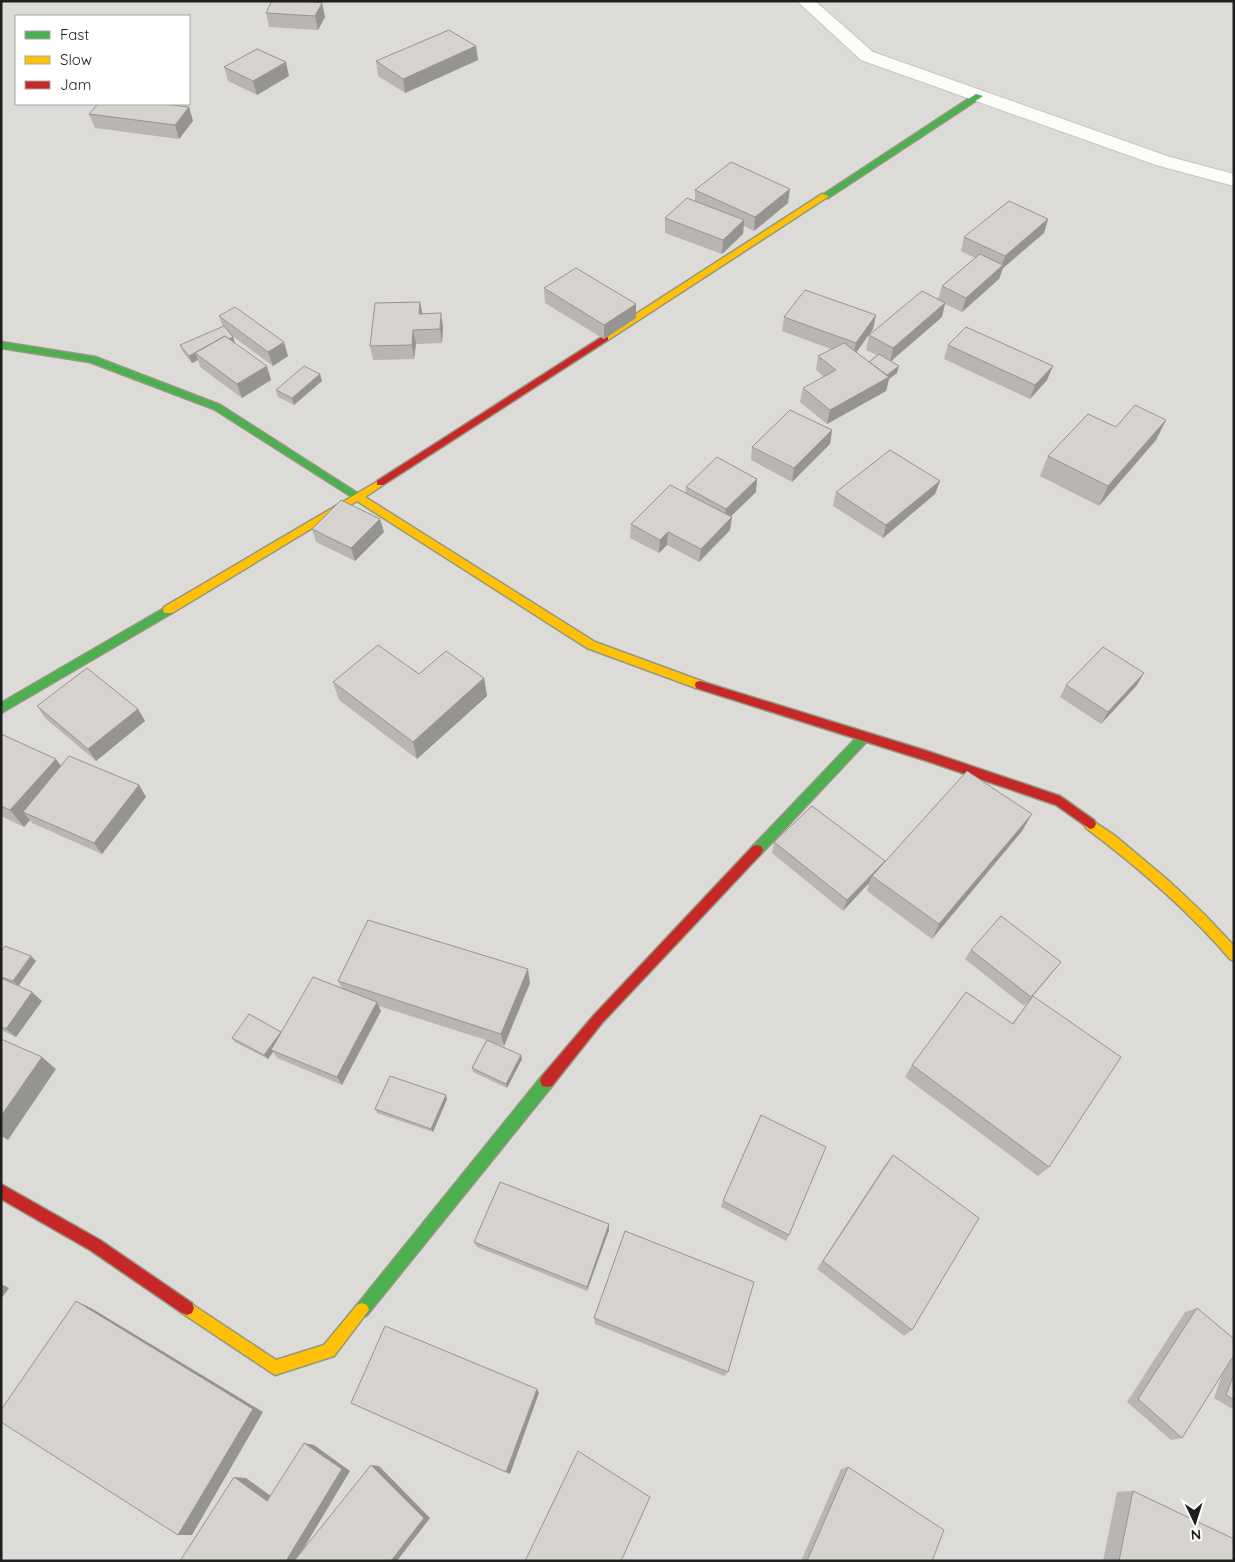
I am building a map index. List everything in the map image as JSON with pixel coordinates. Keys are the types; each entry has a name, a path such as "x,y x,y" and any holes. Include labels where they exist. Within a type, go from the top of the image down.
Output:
{"street":[{"path":"805,1 867,56 1163,161 1234,180"},
{"path":"1,709 359,497 980,96"},
{"path":"1,345 92,359 217,407 591,645 709,688 864,736 1060,801 1146,866 1206,921 1234,955"},
{"path":"1,1191 95,1245 275,1368 329,1351 598,1019 864,736"}],"shaded area":[{"path":"1,1 1234,1 1234,1561 1,1561"}],"building":[{"path":"272,1 322,3 315,16 266,13"},
{"path":"449,30 476,46 403,79 376,61"},
{"path":"257,49 286,62 253,81 224,67"},
{"path":"97,105 172,105 189,107 175,125 89,114"},
{"path":"731,162 790,189 755,217 695,190"},
{"path":"687,198 744,220 723,240 665,218"},
{"path":"1009,201 1048,219 1005,256 964,237"},
{"path":"980,254 1003,265 966,298 942,286"},
{"path":"576,268 636,304 604,325 544,288"},
{"path":"805,290 876,315 856,343 784,317"},
{"path":"922,291 945,303 893,348 869,335"},
{"path":"420,302 419,314 441,313 440,329 413,330 412,345 370,346 375,303"},
{"path":"235,307 284,342 268,352 219,316"},
{"path":"224,326 233,337 229,339 225,336 189,356 180,345"},
{"path":"966,327 1053,366 1035,385 948,345"},
{"path":"225,336 267,366 237,384 195,353"},
{"path":"844,343 889,377 830,410 803,388 836,370 818,356"},
{"path":"879,354 899,366 887,375 869,362"},
{"path":"304,366 320,374 292,398 276,390"},
{"path":"1135,405 1166,420 1108,486 1048,456 1088,414 1116,427"},
{"path":"790,410 832,430 794,468 752,447"},
{"path":"890,450 940,481 886,525 836,492"},
{"path":"717,457 757,479 726,509 686,487"},
{"path":"670,485 732,517 701,549 668,532 660,540 631,524"},
{"path":"341,500 380,519 351,548 312,529"},
{"path":"378,645 419,674 446,651 484,678 413,742 333,682"},
{"path":"1103,647 1144,673 1108,712 1066,685"},
{"path":"87,668 138,709 88,749 37,706"},
{"path":"1,734 56,759 10,810 1,806"},
{"path":"69,756 139,785 94,843 23,812"},
{"path":"967,771 1032,814 939,924 872,876"},
{"path":"812,806 885,861 847,900 774,842"},
{"path":"1001,916 1061,962 1031,997 971,950"},
{"path":"368,920 528,969 501,1034 338,981"},
{"path":"5,946 31,956 13,981 1,977 1,952"},
{"path":"313,977 377,1002 337,1077 271,1050"},
{"path":"1,978 32,992 6,1029 1,1027"},
{"path":"966,992 1013,1024 1033,996 1121,1057 1049,1167 912,1065"},
{"path":"249,1014 281,1032 264,1055 232,1038"},
{"path":"1,1039 42,1057 1,1116"},
{"path":"487,1040 521,1055 506,1084 472,1068"},
{"path":"390,1076 446,1095 431,1129 375,1109"},
{"path":"761,1115 826,1147 789,1235 723,1201"},
{"path":"893,1155 979,1218 912,1330 823,1261"},
{"path":"500,1182 609,1224 587,1287 474,1242"},
{"path":"625,1231 754,1282 728,1372 594,1318"},
{"path":"76,1301 253,1409 178,1535 1,1422 1,1410"},
{"path":"1197,1308 1234,1339 1234,1355 1182,1438 1138,1399"},
{"path":"385,1326 537,1389 506,1472 351,1403"},
{"path":"1234,1374 1234,1400 1226,1395"},
{"path":"304,1443 342,1469 286,1561 180,1561 234,1477 267,1501"},
{"path":"578,1451 650,1497 621,1561 525,1561"},
{"path":"371,1465 424,1518 391,1561 294,1561"},
{"path":"848,1467 944,1530 932,1561 807,1561"},
{"path":"1133,1491 1234,1539 1234,1561 1119,1561"}],"traffic: fast":[{"path":"825,196 979,96"},
{"path":"1,345 92,359 217,407 360,498"},
{"path":"1,709 168,610"},
{"path":"757,850 864,737"},
{"path":"362,1310 547,1081"}],"traffic: slow":[{"path":"605,338 825,196"},
{"path":"168,610 380,483"},
{"path":"360,498 591,645 700,685"},
{"path":"1090,824 1166,885 1218,936 1234,955"},
{"path":"187,1308 275,1368 329,1351 362,1310"}],"traffic: jam":[{"path":"380,483 605,338"},
{"path":"700,685 927,756 1060,801 1090,824"},
{"path":"547,1081 598,1019 757,850"},
{"path":"1,1191 95,1245 187,1308"}]}
